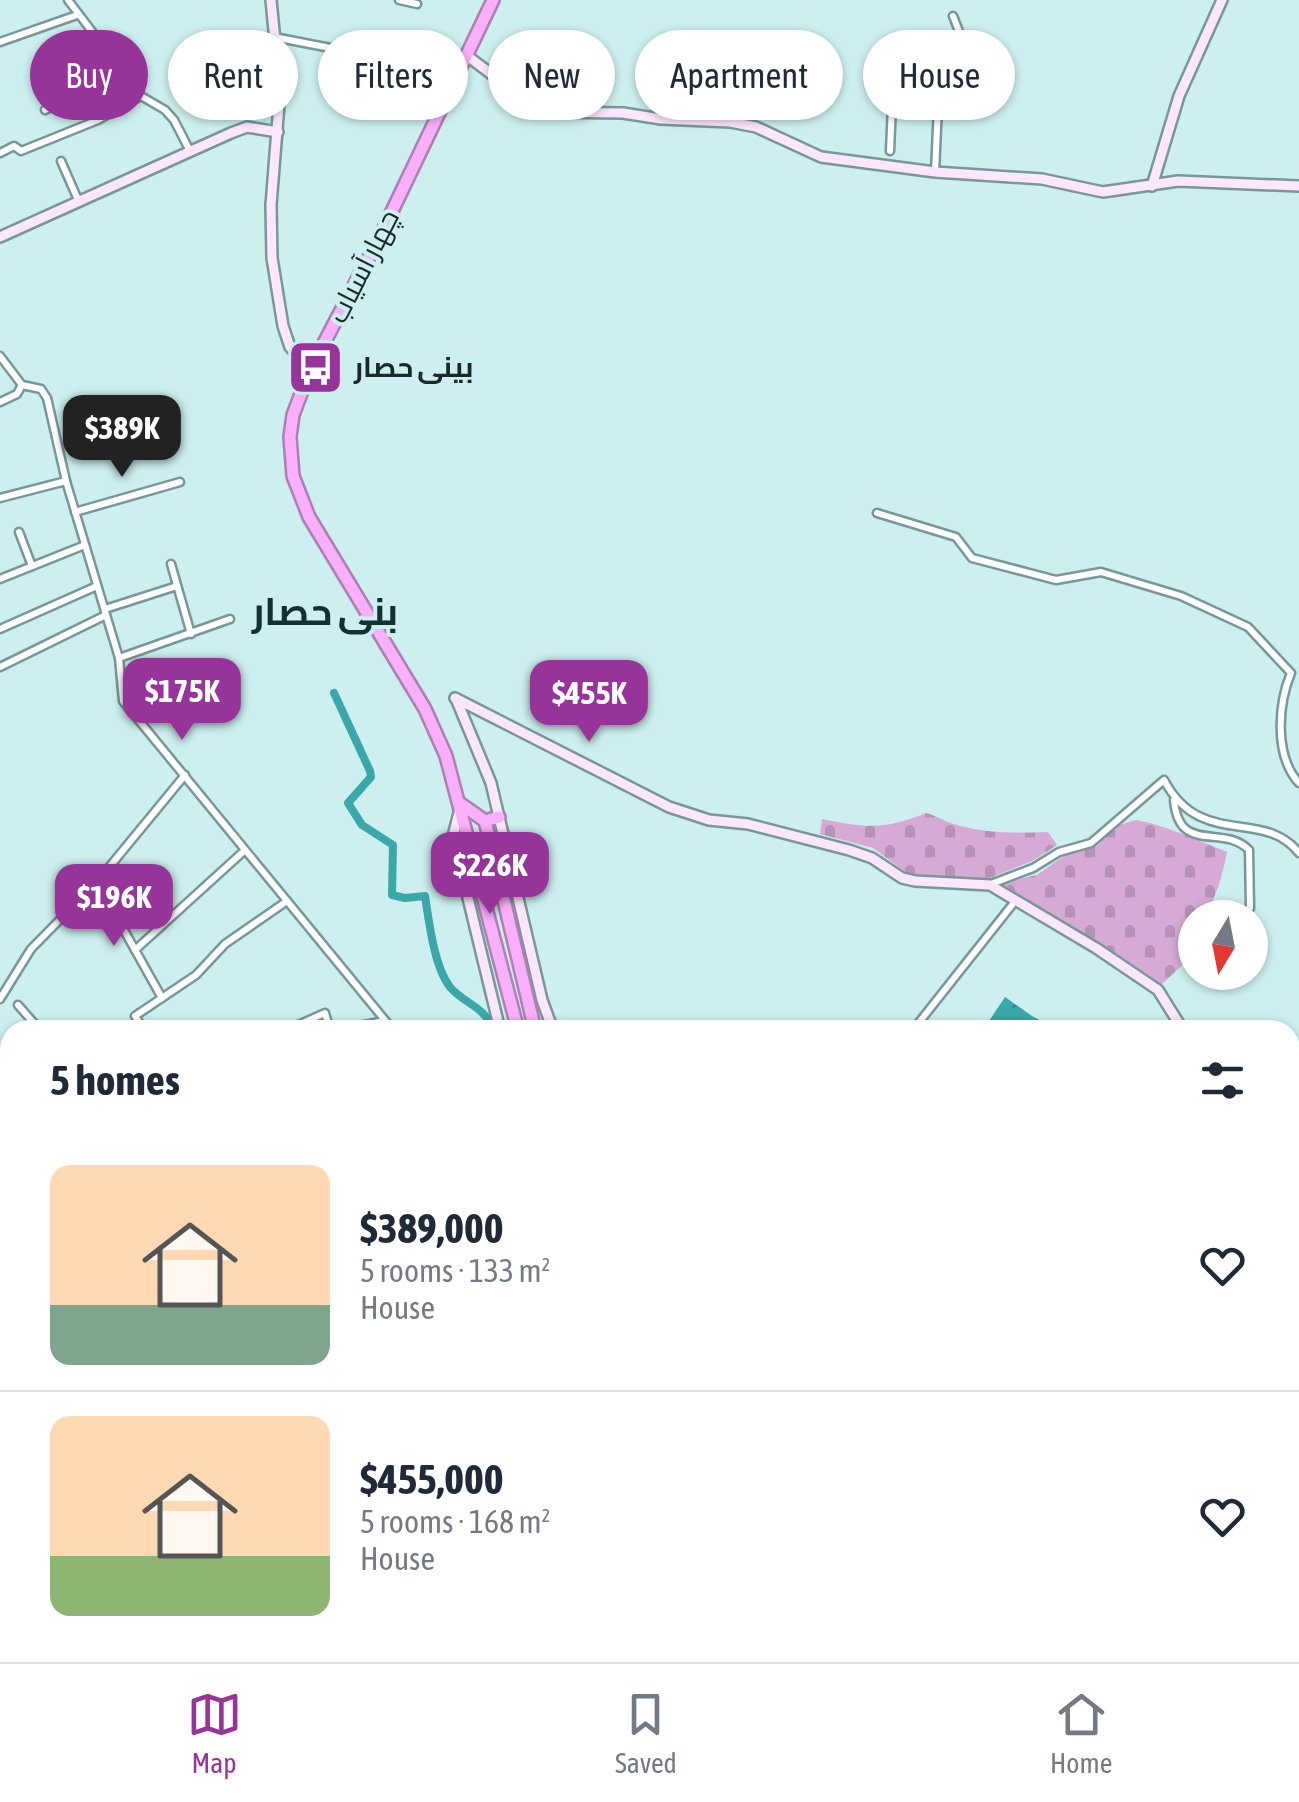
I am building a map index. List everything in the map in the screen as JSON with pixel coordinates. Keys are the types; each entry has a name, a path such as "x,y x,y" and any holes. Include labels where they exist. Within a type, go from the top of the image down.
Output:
{"highway":[{"name":"چهار آسیاب","path":"468,50 493,0"},
{"name":"چهار آسیاب","path":"435,120 300,392 290,437 293,476 299,498 425,709 446,756 515,1020"},
{"path":"461,804 485,820 534,1020"},
{"path":"485,820 500,817"}],"street":[{"path":"68,0 88,30"},
{"path":"271,0 273,30"},
{"path":"399,0 417,4"},
{"path":"1152,186 1179,96 1222,0"},
{"path":"0,42 76,15"},
{"path":"953,16 958,30"},
{"path":"468,56 542,112 730,122 756,127 821,157 935,172 1042,178 1103,192 1178,181 1299,186"},
{"path":"148,100 174,120 190,151"},
{"path":"0,153 14,146 21,151 98,120"},
{"path":"279,120 270,233 274,278 282,326 290,347 310,370"},
{"path":"890,151 891,120"},
{"path":"935,172 937,120"},
{"path":"0,237 247,127 278,132"},
{"path":"61,161 79,202"},
{"path":"0,356 22,386"},
{"path":"0,402 17,394 22,386"},
{"path":"22,386 35,386 46,398 66,481 119,658 124,701 383,1020"},
{"path":"0,498 66,481"},
{"path":"75,512 180,482"},
{"path":"876,512 956,537 972,558 1056,580 1100,572 1181,596 1248,627 1291,673 1285,686 1281,737 1290,774 1299,783"},
{"path":"19,532 32,566"},
{"path":"0,579 85,544"},
{"path":"171,564 190,634"},
{"path":"0,630 97,586"},
{"path":"0,667 106,612 177,586"},
{"path":"119,658 230,620"},
{"path":"1289,679 1299,683"},
{"path":"549,1020 500,817 455,698 668,807 709,820 748,824 849,850 915,881 990,885 1033,868 1059,852 1090,843 1164,780 1174,799 1175,815 1189,832 1241,842 1248,850 1250,900"},
{"path":"0,999 31,949 97,882 186,775"},
{"path":"1174,799 1201,818 1230,828 1263,829 1288,838 1299,853"},
{"path":"461,804 454,836 498,1020"},
{"path":"135,950 244,851"},
{"path":"97,882 162,998"},
{"path":"990,885 1158,990 1177,1020"},
{"path":"138,1020 135,1016 196,975 225,944 287,900"},
{"path":"921,1020 1016,900"},
{"path":"18,1005 31,1020"}],"green space":[{"path":"926,813 980,830 1048,832 1057,845 1034,860 983,881 908,874 873,848 820,834 822,819 875,826"},
{"path":"1136,820 1227,852 1212,900 1178,900 1178,969 1161,985 1001,883 1037,875 1065,855 1097,846 1115,826"}],"water":[{"path":"1005,997 1040,1020 990,1020"}],"waterway":[{"path":"334,693 371,777 348,803 362,825 393,845 392,895 425,896 444,978 488,1020"}],"place":[{"name":"بینی حصار","path":"315,367"}],"district":[{"name":"بنی حصار","path":"325,612"}]}
